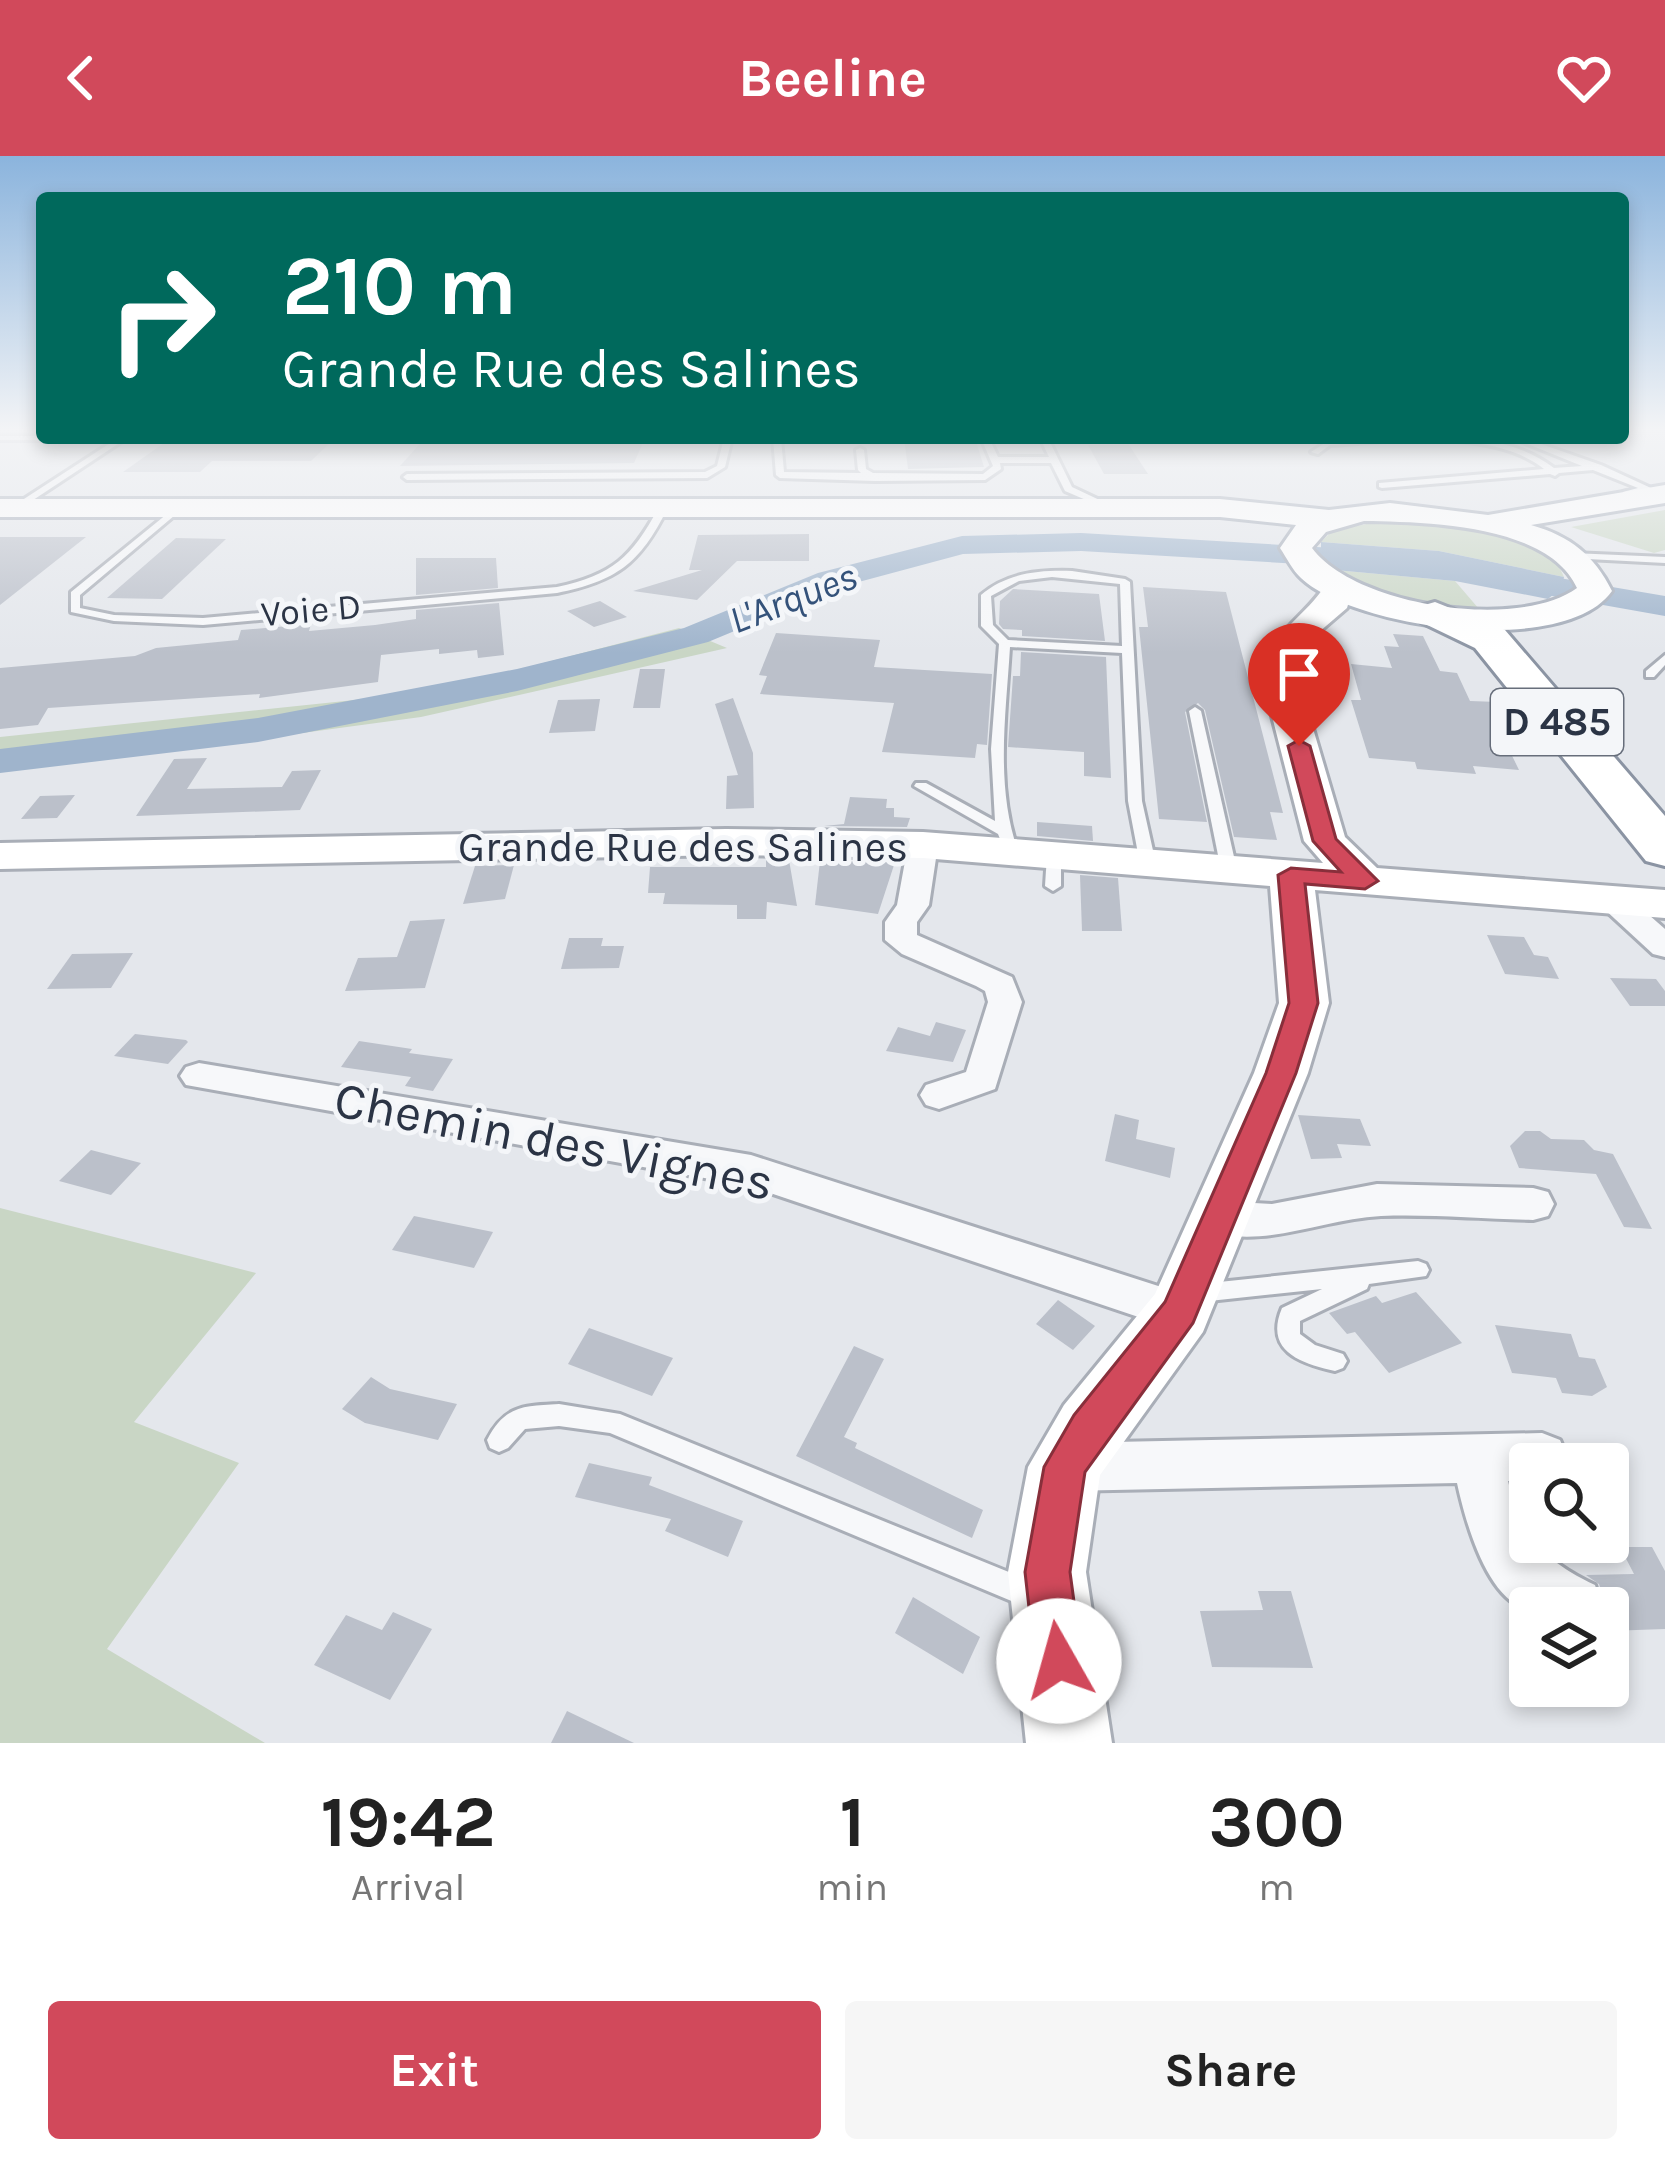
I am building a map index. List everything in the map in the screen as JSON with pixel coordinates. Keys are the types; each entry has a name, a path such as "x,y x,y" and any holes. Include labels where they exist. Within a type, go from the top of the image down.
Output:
{"highway":[{"name":"D 485","path":"1435,614 1490,639 1665,850"},
{"name":"D 485","path":"1530,618 1513,629 1528,652 1665,803"}],"main road":[{"path":"817,508 897,505"},
{"path":"1168,505 1220,508 1310,531 1390,512 1482,522 1620,505"},
{"path":"1573,572 1542,534 1549,525 1635,505"},
{"path":"7,508 817,508 1232,514 1310,531"},
{"path":"1482,522 1573,572"},
{"path":"1310,531 1298,556 1327,590 1435,614 1530,618 1573,572"},
{"path":"1069,1743 1047,1572 1065,1467 1183,1303 1281,1073 1304,1003 1280,664 1297,630 1327,590"},
{"name":"Grande Rue des Salines","path":"0,856 1006,841 1054,870 1148,864 1291,866 1365,881 1665,904"}],"street":[{"path":"923,845 913,905 901,922 902,940 940,962 985,975 1000,985 1004,1002 982,1080 939,1095"},
{"path":"1613,900 1665,947"},
{"name":"Chemin des Vignes","path":"199,1076 751,1171 1183,1303"},
{"path":"1219,1218 1272,1221 1377,1200 1533,1204"},
{"path":"1065,1467 1509,1459"},
{"path":"1478,1461 1505,1555 1534,1587"}],"lane":[{"path":"1530,519 1573,505"},
{"name":"Voie D","path":"178,508 75,593 75,610 116,622 195,621 564,588 624,567 644,547 662,509"},
{"path":"1573,572 1627,561 1665,560"},
{"path":"1573,572 1627,561"},
{"path":"1127,650 1005,643 987,626 986,595 998,584 1028,575 1125,582 1136,801 1148,864"},
{"path":"1005,643 998,743 1006,841"},
{"path":"1650,674 1665,658"},
{"path":"1195,711 1291,866"},
{"path":"921,786 1006,841"},
{"path":"1183,1303 1418,1270"},
{"path":"1335,1361 1302,1353 1291,1342 1286,1328 1290,1315 1377,1275"},
{"path":"499,1440 519,1418 559,1414 611,1422 1051,1603"}],"green space":[{"path":"1665,510 1665,550 1654,553 1571,527"},
{"path":"1386,520 1458,525 1512,537 1553,560 1564,577 1439,551 1321,542 1332,531"},
{"path":"1335,570 1455,581 1479,609 1397,597"},
{"path":"679,628 727,648 421,717 139,755 0,765 0,737 431,692"},
{"path":"0,1208 256,1273 134,1422 239,1463 107,1649 265,1743 0,1743"}],"water":[{"path":"1321,542 1439,551 1564,577 1562,587 1548,599 1455,581 1335,570 1321,555"}],"building":[{"path":"809,534 809,561 737,561 697,600 633,591 702,570 689,570 698,535"},
{"path":"0,537 86,537 0,605"},
{"path":"176,538 226,539 162,599 107,598"},
{"path":"416,558 496,558 498,588 416,595"},
{"path":"1143,587 1226,592 1283,813 1270,812 1277,840 1234,837 1205,710 1198,703 1185,712 1207,822 1159,819 1139,627 1148,627"},
{"path":"1013,589 1099,594 1105,641 1022,636 1022,630 1003,629 1000,601"},
{"path":"600,601 627,617 594,627 567,611"},
{"path":"499,603 504,655 478,658 477,650 439,654 439,649 381,655 378,682 259,698 260,694 48,708 38,725 0,729 0,668 135,656 156,648 238,640 241,630 375,625 416,619 416,610"},
{"path":"776,633 880,640 874,667 992,674 987,745 977,744 975,758 882,752 894,703 760,694 767,676 759,675"},
{"path":"1393,634 1423,636 1440,671 1457,673 1470,701 1498,702 1518,728 1498,727 1519,770 1473,766 1476,774 1417,769 1415,762 1369,758 1351,700 1361,700 1351,664 1392,668 1384,646 1399,647"},
{"path":"1021,652 1106,657 1111,778 1084,776 1084,752 1008,747 1013,676 1020,676"},
{"path":"640,669 665,669 660,708 633,708"},
{"path":"733,698 753,753 754,808 726,809 727,776 738,775 715,704"},
{"path":"600,699 595,731 549,733 558,700"},
{"path":"207,758 187,789 282,787 292,771 321,770 300,810 136,816 174,759"},
{"path":"75,795 57,818 21,819 40,796"},
{"path":"850,797 887,799 886,808 894,808 894,817 910,818 907,827 824,826 844,824"},
{"path":"1037,822 1092,826 1093,841 1037,836"},
{"path":"766,860 789,860 797,906 767,902 766,919 737,919 737,905 663,904 665,893 648,893 650,867 766,867"},
{"path":"820,861 895,862 878,914 815,905"},
{"path":"514,865 505,899 463,904 475,866"},
{"path":"1080,875 1118,878 1122,931 1082,931"},
{"path":"445,919 425,988 345,991 358,958 397,957 410,921"},
{"path":"1487,935 1524,937 1534,955 1548,957 1559,979 1505,974"},
{"path":"569,938 603,938 601,946 624,946 619,968 561,969"},
{"path":"133,953 111,988 47,989 72,954"},
{"path":"1610,978 1656,979 1665,991 1665,1006 1630,1006"},
{"path":"936,1022 966,1030 953,1062 886,1051 898,1027 930,1036"},
{"path":"135,1034 188,1042 168,1064 114,1056"},
{"path":"359,1041 453,1059 433,1091 405,1086 411,1077 341,1067"},
{"path":"1115,1114 1139,1120 1136,1139 1175,1148 1170,1178 1105,1161"},
{"path":"1298,1115 1360,1119 1371,1146 1337,1144 1342,1158 1311,1159"},
{"path":"1525,1131 1540,1131 1551,1139 1584,1140 1594,1150 1613,1154 1652,1229 1624,1227 1596,1174 1519,1168 1510,1146"},
{"path":"91,1150 141,1163 111,1195 59,1181"},
{"path":"414,1216 493,1232 474,1268 392,1250"},
{"path":"1416,1292 1462,1343 1389,1373 1355,1332 1347,1334 1329,1313 1376,1296 1382,1303"},
{"path":"1058,1300 1095,1326 1073,1350 1036,1324"},
{"path":"1495,1325 1571,1334 1579,1357 1595,1359 1607,1387 1592,1396 1562,1393 1556,1378 1512,1373"},
{"path":"589,1328 673,1358 652,1396 568,1364"},
{"path":"854,1346 884,1359 844,1437 857,1443 855,1448 983,1510 972,1538 796,1456"},
{"path":"371,1377 390,1389 457,1404 438,1440 365,1423 342,1409"},
{"path":"589,1463 652,1477 649,1485 743,1521 728,1557 665,1531 671,1519 575,1497"},
{"path":"1629,1547 1652,1547 1665,1571 1665,1629 1629,1630 1629,1587 1600,1587 1586,1575 1634,1574 1628,1563"},
{"path":"1258,1591 1291,1591 1313,1668 1212,1667 1200,1611 1263,1610"},
{"path":"913,1597 980,1637 963,1674 895,1633"},
{"path":"393,1612 432,1629 390,1700 314,1665 346,1615 382,1630"},
{"path":"567,1711 634,1743 551,1743"}],"waterway":[{"name":"L'Arques","path":"0,761 258,730 517,680 696,635 829,580 962,545 1081,542 1351,558"},
{"name":"L'Arques","path":"1495,577 1665,606"}],"route":[{"path":"1059,1661 1047,1572 1065,1467 1089,1428 1147,1360 1180,1312 1281,1073 1304,1003 1291,875 1365,881 1325,841 1299,746"}]}
